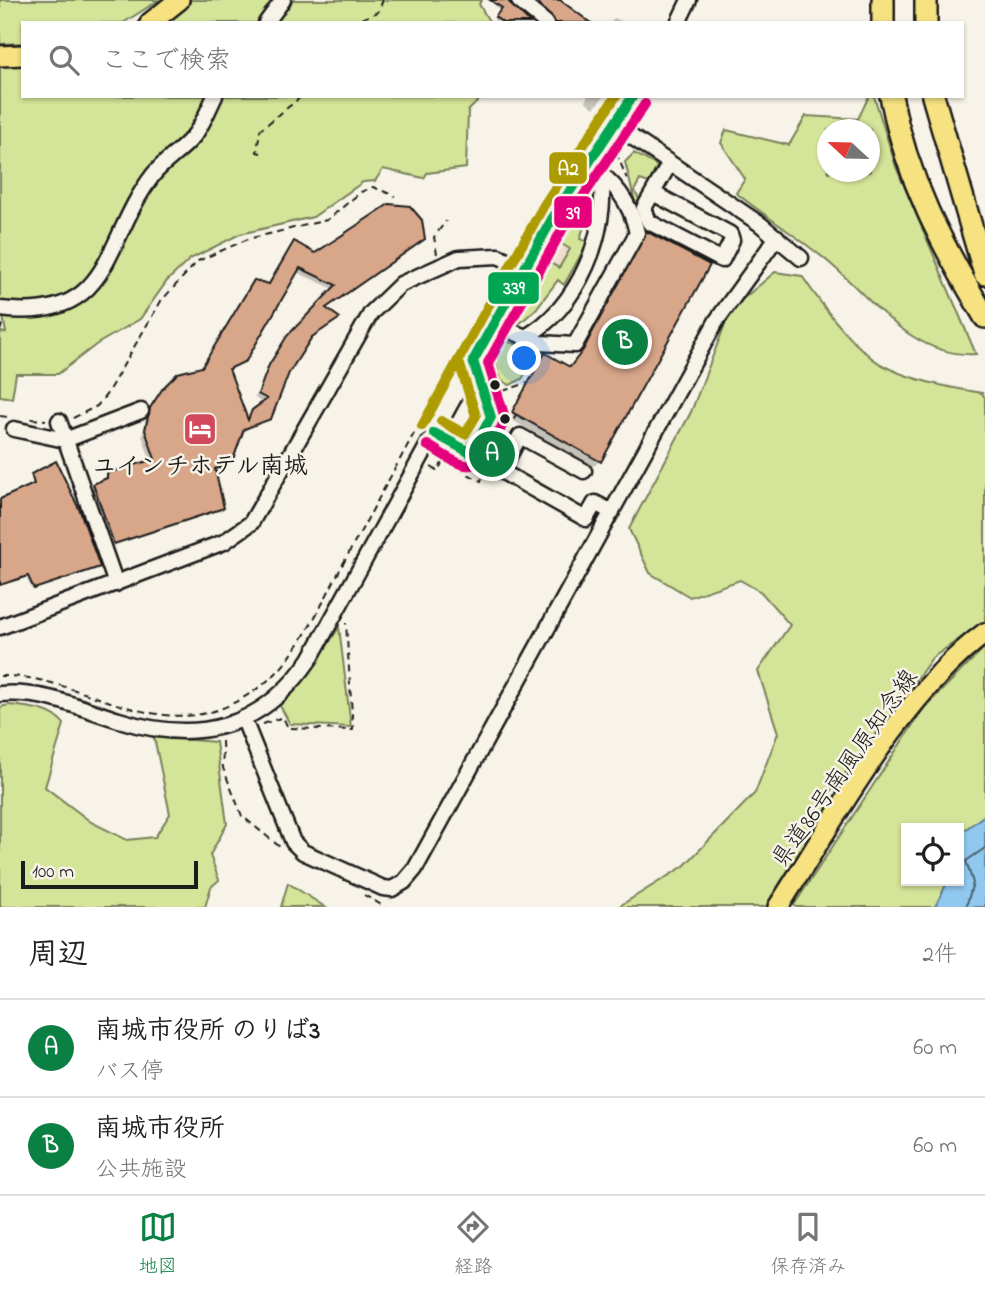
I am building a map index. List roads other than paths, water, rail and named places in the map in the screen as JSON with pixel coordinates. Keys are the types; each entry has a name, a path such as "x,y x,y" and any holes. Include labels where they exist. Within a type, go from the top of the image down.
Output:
{"highway":[{"path":"883,0 883,21"},
{"path":"926,0 926,21"},
{"path":"892,98 912,178 957,270 985,317"},
{"path":"934,98 985,274"}],"main road":[{"path":"153,21 179,0"},
{"path":"0,56 21,55"},
{"name":"県道86号南風原知念線","path":"778,907 910,707 958,655 985,633"}],"street":[{"path":"267,21 283,0"},
{"path":"679,21 689,0"},
{"path":"519,1 544,21"},
{"path":"0,309 25,312 62,304 81,296 109,261 153,176 193,137 214,98"},
{"path":"0,694 45,697 166,731 195,732 246,724 286,690 310,659 525,268 587,163 633,98"},
{"path":"614,125 777,237 801,258"},
{"path":"494,324 540,343 575,345 637,233 627,201 601,173 587,163"},
{"path":"653,193 730,234 732,240 722,260 649,222 644,208 670,163"},
{"path":"524,338 556,312 569,295 593,252 604,194 601,173"},
{"path":"246,724 283,822 303,852 383,888 397,887 415,869 717,320 777,237"},
{"path":"0,627 224,542 251,523 371,313 401,284 459,258 498,256 525,268"},
{"path":"471,453 491,417 473,360"},
{"path":"17,421 65,440 141,411"},
{"path":"59,421 116,584"},
{"path":"434,433 586,519 595,503 612,512"},
{"path":"494,469 520,436 584,471"}],"water":[{"path":"985,815 985,907 935,907 946,886 964,886 964,831"}],"place":[{"name":"南城市役所","path":"625,342"},
{"name":"ユインチホテル南城","path":"200,429"},
{"name":"南城市役所 のりば3","path":"492,454"}]}
